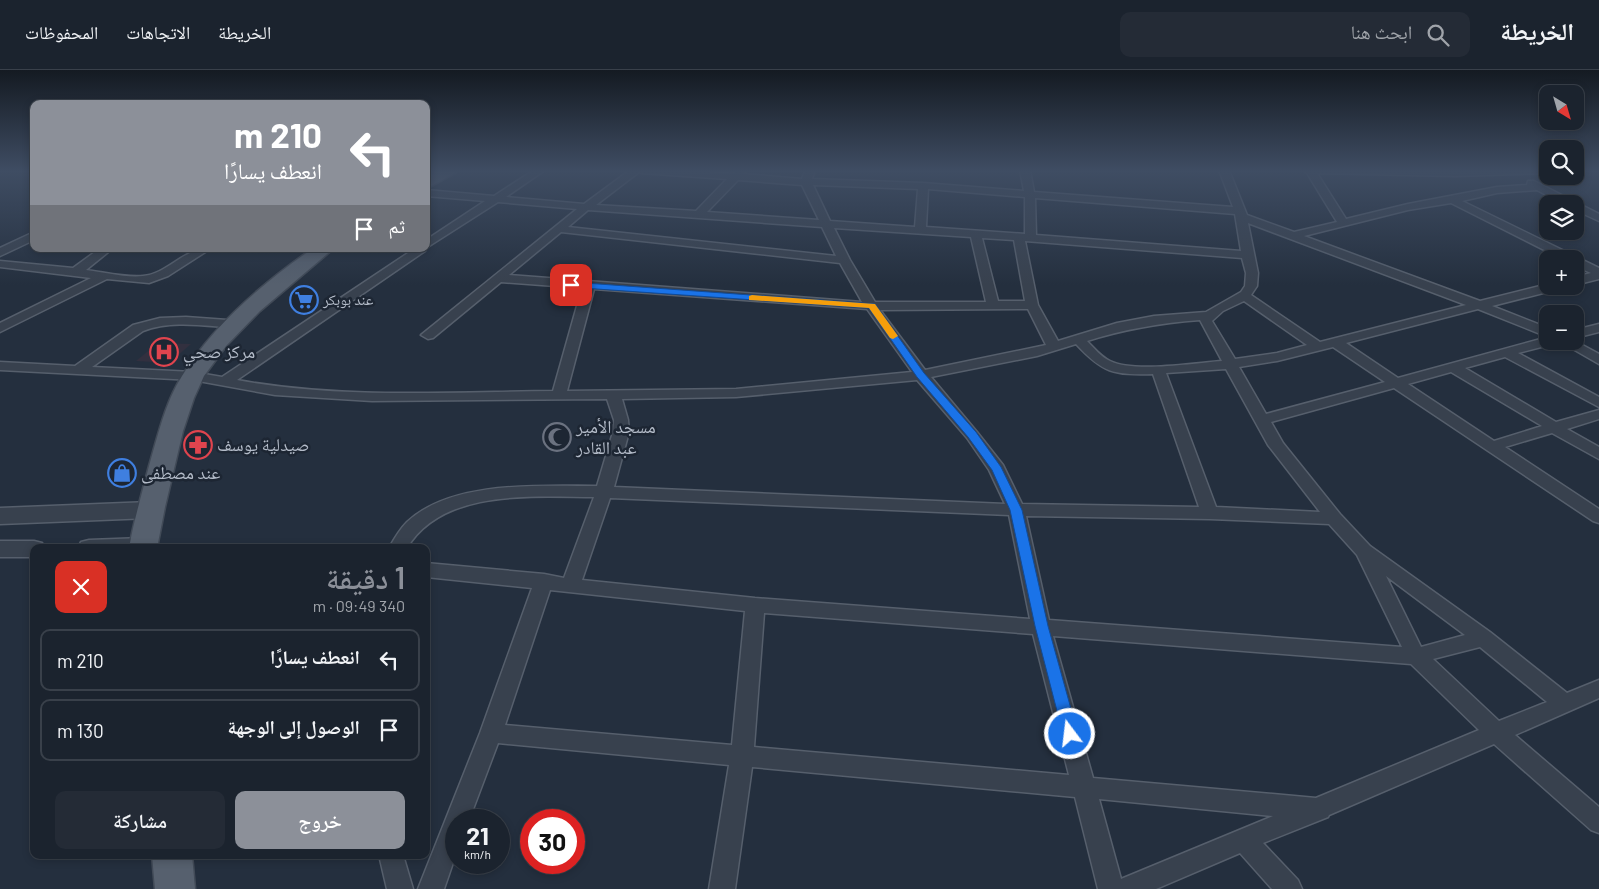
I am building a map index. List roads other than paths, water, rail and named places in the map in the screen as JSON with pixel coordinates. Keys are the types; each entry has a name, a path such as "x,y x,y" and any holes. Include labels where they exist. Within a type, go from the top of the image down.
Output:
{"main road":[{"path":"144,544 150,510 179,404 193,376 210,350 236,324 287,276 320,252"},
{"path":"172,859 175,889"}],"street":[{"path":"430,242 480,208"},
{"path":"428,335 585,208"},
{"path":"606,208 1247,255"},
{"path":"699,214 704,208"},
{"path":"819,208 825,224 844,260 872,306 921,375 972,435 997,469 1016,510 1041,626 1110,889"},
{"path":"920,231 922,208"},
{"path":"1028,208 1025,238 1032,305 1054,347"},
{"path":"1177,208 1241,214 1293,236 1539,329"},
{"path":"0,366 193,376 275,391 372,397 736,393 921,375 1011,358 1133,323 1210,314 1244,296 1250,286 1252,275 1239,208"},
{"path":"1334,208 1343,223"},
{"path":"1293,236 1403,208"},
{"path":"1468,208 1552,250"},
{"path":"1584,210 1599,218"},
{"path":"560,229 844,260"},
{"path":"976,234 993,305"},
{"path":"0,253 30,237"},
{"path":"74,273 102,252"},
{"path":"0,264 148,280 164,273 199,252"},
{"path":"223,383 417,252"},
{"path":"1584,266 1599,274"},
{"path":"1584,278 1599,274"},
{"path":"0,328 104,276"},
{"path":"497,278 872,306 1032,305"},
{"path":"559,395 590,286"},
{"path":"1077,338 1101,362 1129,370 1158,370 1231,364 1277,357 1336,343 1539,291"},
{"path":"1244,296 1319,347"},
{"path":"1210,314 1207,324 1276,445 1334,518 1364,551 1483,638 1565,704"},
{"path":"78,370 138,328 148,324 174,322 236,324"},
{"path":"1584,332 1599,328"},
{"path":"1336,343 1599,517"},
{"path":"1262,420 1539,343"},
{"path":"1581,350 1599,360"},
{"path":"1508,352 1599,403"},
{"path":"1454,368 1599,454"},
{"path":"1158,370 1210,513"},
{"path":"571,584 604,492 621,432 621,420 613,394"},
{"path":"1493,446 1599,414"},
{"path":"400,544 408,531 443,508 469,498 506,492 604,492 1016,510 1210,513 1334,518"},
{"path":"5,521 150,510"},
{"path":"0,549 30,549"},
{"path":"1364,551 1416,656 1497,733 1599,822"},
{"path":"430,570 544,581 755,605 1416,656 1483,638"},
{"path":"462,809 491,733 544,581"},
{"path":"722,889 742,756 755,605"},
{"path":"1127,889 1599,689"},
{"path":"491,733 1320,808"},
{"path":"1244,840 1290,889"},
{"path":"431,889 445,852"},
{"path":"392,859 400,889"}],"place":[{"name":"عند بوبكر","path":"304,300"},
{"name":"مركز صحي","path":"164,352"},
{"name":"مسجد الأمير عبد القادر","path":"557,437"},
{"name":"صيدلية يوسف","path":"198,445"},
{"name":"عند مصطفى","path":"122,473"}]}
